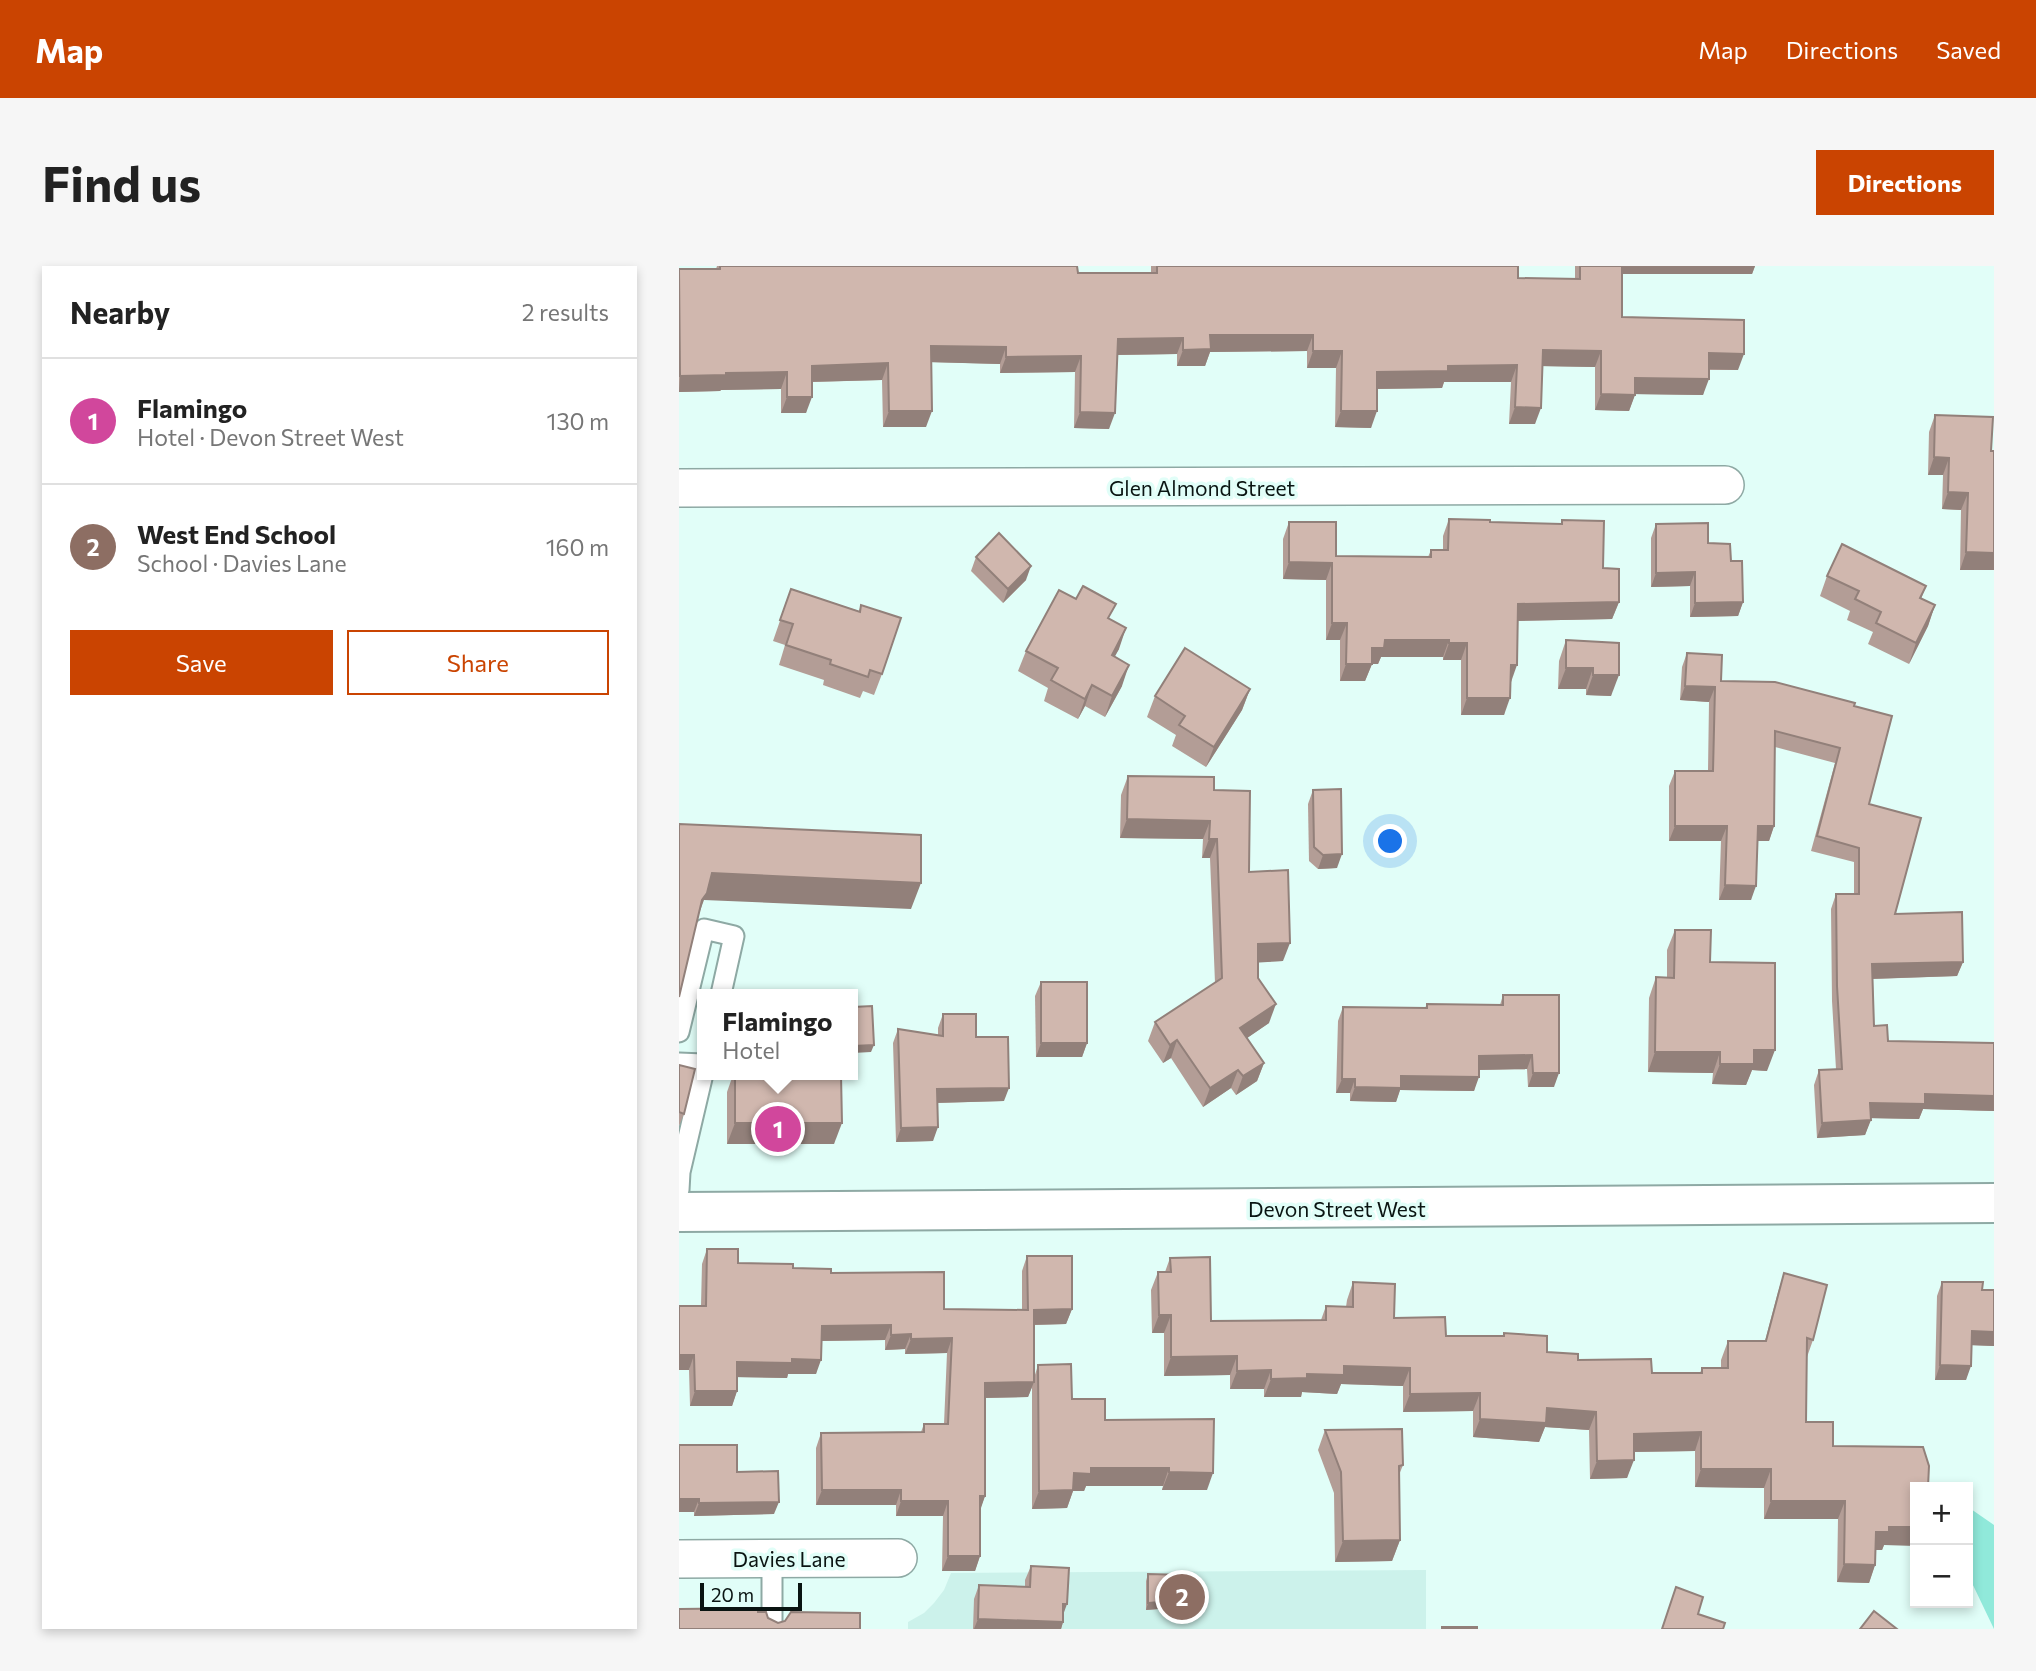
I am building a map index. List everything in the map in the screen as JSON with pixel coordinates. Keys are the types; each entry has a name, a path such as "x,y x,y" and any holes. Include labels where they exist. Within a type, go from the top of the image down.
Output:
{"main road":[{"name":"Devon Street West","path":"679,1212 1994,1203"}],"street":[{"name":"Glen Almond Street","path":"679,488 1725,485"},
{"name":"Davies Lane","path":"679,1559 898,1558"}],"lane":[{"path":"679,1032 704,929 734,936 722,989"},
{"path":"679,1063 697,1064"},
{"path":"679,1190 680,1172 702,1080"},
{"path":"772,1558 772,1629"}],"shaded area":[{"path":"1426,1570 1426,1629 908,1629 908,1622 924,1613 944,1590 951,1573"}],"green space":[{"path":"1973,1510 1994,1525 1994,1629 1973,1585"}],"building":[{"path":"720,266 1077,266 1078,273 1157,273 1157,266 1518,266 1518,278 1580,279 1580,266 1622,266 1622,317 1744,320 1744,354 1709,353 1709,379 1635,378 1635,395 1601,394 1601,351 1543,350 1541,408 1515,407 1517,365 1448,366 1448,371 1377,372 1377,411 1341,411 1342,351 1313,351 1313,335 1210,335 1211,349 1183,350 1183,338 1118,339 1115,413 1080,412 1081,356 1006,357 1006,347 931,346 932,411 889,411 888,363 812,366 812,397 787,397 787,372 680,376 679,269 720,269"},
{"path":"1935,415 1993,417 1991,451 1994,451 1994,553 1966,552 1968,493 1948,492 1949,458 1934,457"},
{"path":"1449,519 1562,524 1562,520 1604,521 1603,568 1619,569 1619,602 1518,604 1517,665 1511,665 1510,698 1467,698 1467,643 1449,643 1449,640 1385,640 1384,648 1372,648 1372,664 1346,664 1347,623 1332,623 1332,563 1289,562 1289,522 1336,522 1336,556 1431,557 1431,550 1448,550"},
{"path":"1708,523 1708,543 1730,544 1731,561 1742,561 1743,602 1695,603 1695,572 1656,573 1656,524"},
{"path":"999,533 1031,566 1008,589 976,557"},
{"path":"1842,544 1926,586 1920,598 1935,605 1916,643 1876,623 1881,612 1855,599 1859,591 1827,576"},
{"path":"1083,586 1116,604 1108,618 1126,628 1112,655 1129,665 1112,696 1092,685 1085,699 1051,680 1058,668 1026,651 1059,590 1076,599"},
{"path":"791,589 860,612 861,605 901,618 882,674 870,670 868,677 830,664 831,660 786,645 793,624 780,620"},
{"path":"1566,640 1619,643 1619,675 1593,675 1593,668 1566,668"},
{"path":"1185,648 1250,689 1214,747 1179,725 1185,716 1155,696"},
{"path":"1687,653 1722,655 1721,681 1775,682 1855,703 1854,706 1892,716 1869,804 1921,818 1895,914 1962,912 1963,962 1872,964 1874,1026 1887,1025 1888,1041 1994,1043 1994,1096 1925,1094 1925,1104 1870,1103 1871,1120 1822,1123 1819,1070 1842,1069 1837,986 1836,894 1859,894 1859,848 1817,836 1840,748 1775,731 1774,826 1758,826 1756,886 1725,885 1727,826 1675,826 1675,771 1713,771 1715,687 1685,686"},
{"path":"1128,776 1214,777 1214,790 1250,791 1249,872 1288,870 1290,943 1258,944 1258,978 1276,1004 1240,1028 1264,1063 1243,1076 1238,1070 1210,1088 1177,1040 1170,1045 1155,1022 1222,978 1217,839 1209,839 1210,821 1127,819"},
{"path":"1341,789 1342,854 1323,855 1314,847 1313,790"},
{"path":"679,824 921,835 921,883 712,873 707,893 702,900 679,997"},
{"path":"1675,930 1711,930 1710,962 1775,963 1775,1050 1754,1050 1754,1064 1720,1064 1720,1052 1655,1052 1656,977 1674,978"},
{"path":"1041,982 1087,982 1087,1043 1041,1043"},
{"path":"1503,995 1559,995 1559,1073 1533,1073 1532,1055 1479,1056 1479,1077 1401,1076 1401,1088 1355,1087 1355,1079 1342,1079 1343,1007 1503,1005"},
{"path":"872,1006 874,1045 858,1046 858,1007"},
{"path":"943,1014 976,1014 976,1037 1008,1037 1009,1088 937,1089 938,1127 901,1128 898,1029 943,1036"},
{"path":"679,1065 695,1069 684,1114 679,1112"},
{"path":"735,1080 841,1080 842,1123 735,1123"},
{"path":"707,1249 738,1249 738,1263 793,1264 793,1268 831,1269 831,1273 944,1272 944,1309 1028,1310 1027,1256 1072,1256 1072,1309 1034,1310 1034,1382 985,1383 985,1496 980,1496 980,1556 948,1556 948,1501 901,1501 901,1490 822,1490 821,1433 924,1432 924,1424 948,1424 952,1338 911,1339 911,1334 891,1335 891,1325 822,1326 821,1360 792,1359 792,1363 737,1362 737,1391 695,1391 694,1355 679,1355 679,1306 706,1306"},
{"path":"1210,1257 1211,1321 1326,1320 1326,1306 1353,1307 1353,1282 1395,1284 1394,1318 1445,1317 1446,1336 1504,1336 1504,1333 1547,1336 1547,1352 1578,1354 1578,1360 1651,1359 1652,1373 1702,1373 1702,1368 1728,1368 1728,1341 1766,1341 1784,1273 1827,1285 1813,1340 1807,1338 1806,1422 1833,1422 1833,1446 1923,1447 1929,1466 1928,1482 1910,1482 1910,1527 1889,1527 1889,1532 1876,1532 1875,1565 1844,1564 1845,1501 1771,1501 1771,1469 1701,1469 1701,1432 1634,1434 1634,1460 1597,1461 1596,1412 1547,1408 1546,1423 1480,1419 1480,1393 1410,1394 1410,1368 1344,1366 1344,1375 1307,1374 1307,1378 1271,1379 1271,1370 1237,1371 1237,1356 1171,1357 1171,1315 1159,1315 1158,1272 1171,1272 1170,1258"},
{"path":"1942,1282 1983,1282 1982,1290 1994,1290 1994,1332 1972,1331 1971,1366 1940,1365"},
{"path":"1071,1364 1072,1399 1105,1399 1105,1420 1214,1419 1213,1473 1169,1472 1169,1468 1091,1468 1091,1474 1074,1473 1073,1490 1039,1491 1038,1365"},
{"path":"1402,1429 1403,1465 1399,1466 1400,1540 1343,1541 1341,1472 1325,1430"},
{"path":"679,1445 737,1445 737,1472 778,1471 779,1502 699,1503 699,1499 679,1499"},
{"path":"1031,1566 1069,1568 1063,1622 978,1619 979,1585 1030,1587"},
{"path":"1148,1574 1185,1575 1185,1600 1148,1603"},
{"path":"1676,1587 1703,1597 1698,1614 1725,1623 1723,1629 1662,1629"},
{"path":"758,1608 758,1612 766,1612 768,1618 778,1623 785,1621 791,1612 860,1613 860,1629 679,1629 679,1609"},
{"path":"1874,1611 1897,1629 1860,1629"},
{"path":"1477,1627 1477,1629 1442,1629"}],"place":[{"name":"Flamingo","path":"778,1129"},
{"name":"West End School","path":"1182,1597"}]}
